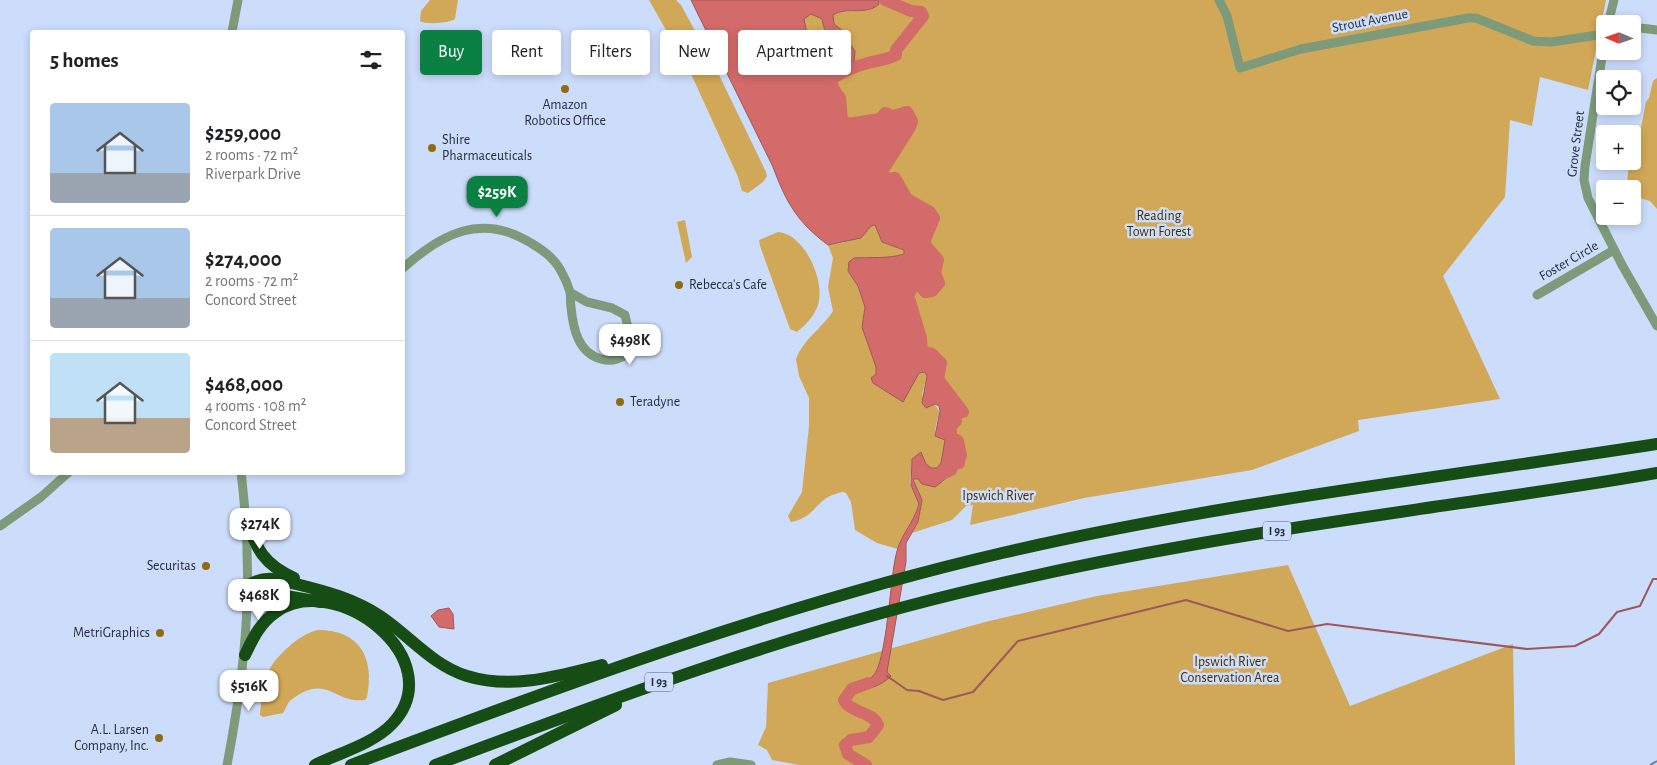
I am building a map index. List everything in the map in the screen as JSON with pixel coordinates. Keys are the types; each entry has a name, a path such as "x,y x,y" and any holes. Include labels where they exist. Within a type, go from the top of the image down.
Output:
{"highway":[{"name":"I 93","path":"351,765 667,649 816,602 1004,552 1138,524 1657,444"},
{"name":"I 93","path":"435,765 675,676 785,641 986,586 1140,554 1306,526 1657,473"},
{"path":"246,516 256,546 267,562 321,596 357,614 389,636 403,657 408,688 401,710 386,729 315,765"},
{"path":"249,585 262,592 321,596 354,602 382,617 444,666 462,675 483,680 539,680 667,649"},
{"path":"245,655 258,629 276,611 321,596"},
{"path":"495,765 675,676"}],"street":[{"path":"232,30 238,0"},
{"name":"Strout Avenue","path":"1219,0 1227,16 1240,68 1301,49 1468,18 1476,18 1533,41 1552,42 1596,37"},
{"path":"1611,15 1614,0"},
{"path":"1641,27 1657,30"},
{"name":"Grove Street","path":"1602,60 1584,180 1588,198 1614,250 1657,326"},
{"path":"405,267 431,245 454,233 478,228 499,230 528,241 552,259 561,269 571,293 570,306 576,336 584,350 595,358 605,361 618,360 626,355 631,340 625,315 612,308 587,302 571,293"},
{"name":"Foster Circle","path":"1537,295 1614,250"},
{"path":"0,526 41,497 66,475"},
{"path":"227,765 245,655 249,585 246,516 241,475"},
{"path":"717,765 730,762 751,765"}],"green space":[{"path":"430,0 458,0 455,19 438,23 420,21 421,11"},
{"path":"649,0 676,0 681,5 695,30 666,30"},
{"name":"Reading Town Forest","path":"878,0 1606,0 1603,15 1596,15 1596,50 1588,90 1540,77 1532,126 1510,120 1505,197 1443,276 1500,399 1358,420 1359,431 1252,470 1084,498 970,525 973,505 966,506 952,520 912,533 918,522 922,501 914,479 943,482 952,474 953,464 958,463 953,457 959,445 951,437 951,426 955,419 951,421 947,418 951,413 962,412 938,379 939,372 922,351 921,338 908,295 916,281 932,264 933,252 925,245 925,240 933,226 923,208 907,199 895,178 888,179 881,175 881,170 912,121 907,113 893,116 885,113 880,119 848,124 842,120 840,98 833,88 831,79 837,75 851,75 851,30 839,30 834,24 833,15 839,12 870,10"},
{"path":"811,13 822,19 824,30 806,30 804,19"},
{"path":"719,75 766,172 767,176 763,182 748,193 742,191 738,177 692,76"},
{"path":"1657,78 1657,209 1650,201 1641,198 1641,180 1627,180 1628,170 1641,170 1641,128 1646,102 1649,98 1653,81"},
{"path":"685,220 692,257 686,263 677,222"},
{"path":"876,225 882,242 904,250 905,254 877,259 864,257 848,271 858,286 865,307 862,327 869,341 876,374 882,389 895,395 919,373 926,372 927,376 922,395 938,409 935,435 945,440 941,463 937,468 931,468 926,464 922,454 912,459 910,483 919,504 898,549 877,543 855,530 851,502 846,493 843,492 826,498 812,512 800,519 791,522 788,516 802,492 809,426 809,398 799,376 796,359 803,346 833,311 828,287 833,258 828,245 858,238 871,226"},
{"path":"778,232 796,240 803,248 810,258 818,280 818,305 808,322 797,332 790,329 760,246 759,240"},
{"name":"Ipswich River Conservation Area","path":"1288,565 1350,706 1513,644 1515,765 799,765 772,760 767,750 758,745 766,727 768,683 985,622 1097,596"},
{"path":"318,630 332,631 344,635 354,641 361,649 369,670 367,697 365,700 354,700 330,691 313,689 303,692 291,700 283,713 263,717 260,715 265,680 275,661 295,641"}],"shaded area":[{"path":"691,0 878,0 879,4 869,10 844,11 833,15 834,24 842,30 825,30 822,19 811,14 804,19 806,30 738,30 738,75 836,75 831,79 833,88 840,98 842,120 848,123 880,119 885,113 893,116 907,112 912,121 910,127 881,173 888,179 895,178 907,199 930,212 934,218 925,240 925,245 935,256 935,262 916,281 908,296 921,338 922,351 932,354 941,363 938,379 962,410 958,413 951,413 947,418 956,421 951,426 951,437 958,441 961,456 954,455 954,460 959,463 953,464 952,474 935,487 922,484 918,479 913,479 922,500 918,522 906,543 906,562 887,672 891,676 874,687 853,691 852,685 863,682 873,676 882,655 896,555 919,504 911,485 912,459 921,452 926,464 931,468 937,468 941,463 945,440 935,436 940,411 939,406 935,404 926,408 922,403 927,376 925,372 919,373 903,402 873,383 871,378 876,374 876,367 862,327 865,307 858,286 848,271 849,262 854,258 898,256 904,254 904,250 882,242 875,225 871,226 861,238 828,245 800,219 783,191 728,75 728,30 706,30"},
{"path":"851,46 855,51 854,62 851,64"},
{"path":"449,608 453,614 454,629 439,627 431,616 438,610"}],"waterway":[{"name":"Ipswich River","path":"885,0 911,11 921,12 923,16 896,50 896,55 858,66 831,79 833,88 840,98 842,120 848,124 880,119 885,113 893,116 907,112 912,121 881,173 888,179 895,178 907,199 930,212 934,218 925,240 925,245 938,260 935,273 939,283 932,291 925,292 922,288 933,276 930,273 926,274 917,281 908,295 921,338 922,351 932,354 941,363 938,379 963,412 951,413 947,418 956,421 951,426 951,437 958,441 961,456 954,455 954,460 959,461 959,463 953,464 951,470 942,474"},
{"path":"887,676 907,690 919,691 943,700 973,692 1018,641 1186,600 1288,631 1327,624 1527,649 1575,646 1599,634 1617,612 1640,606 1653,579 1657,579"},
{"name":"Ipswich River","path":"866,765 848,754 845,745 851,740 869,737 878,725 871,717 851,707 844,700 852,689 869,683"}],"railway":[{"path":"1650,765 1657,761"}],"place":[{"name":"Amazon Robotics Office","path":"565,89"},
{"name":"Shire Pharmaceuticals","path":"432,148"},
{"name":"Rebecca's Cafe","path":"679,285"},
{"name":"Teradyne","path":"620,402"},
{"name":"Securitas","path":"206,566"},
{"name":"MetriGraphics","path":"160,633"},
{"name":"A.L. Larsen Company, Inc.","path":"159,738"}]}
